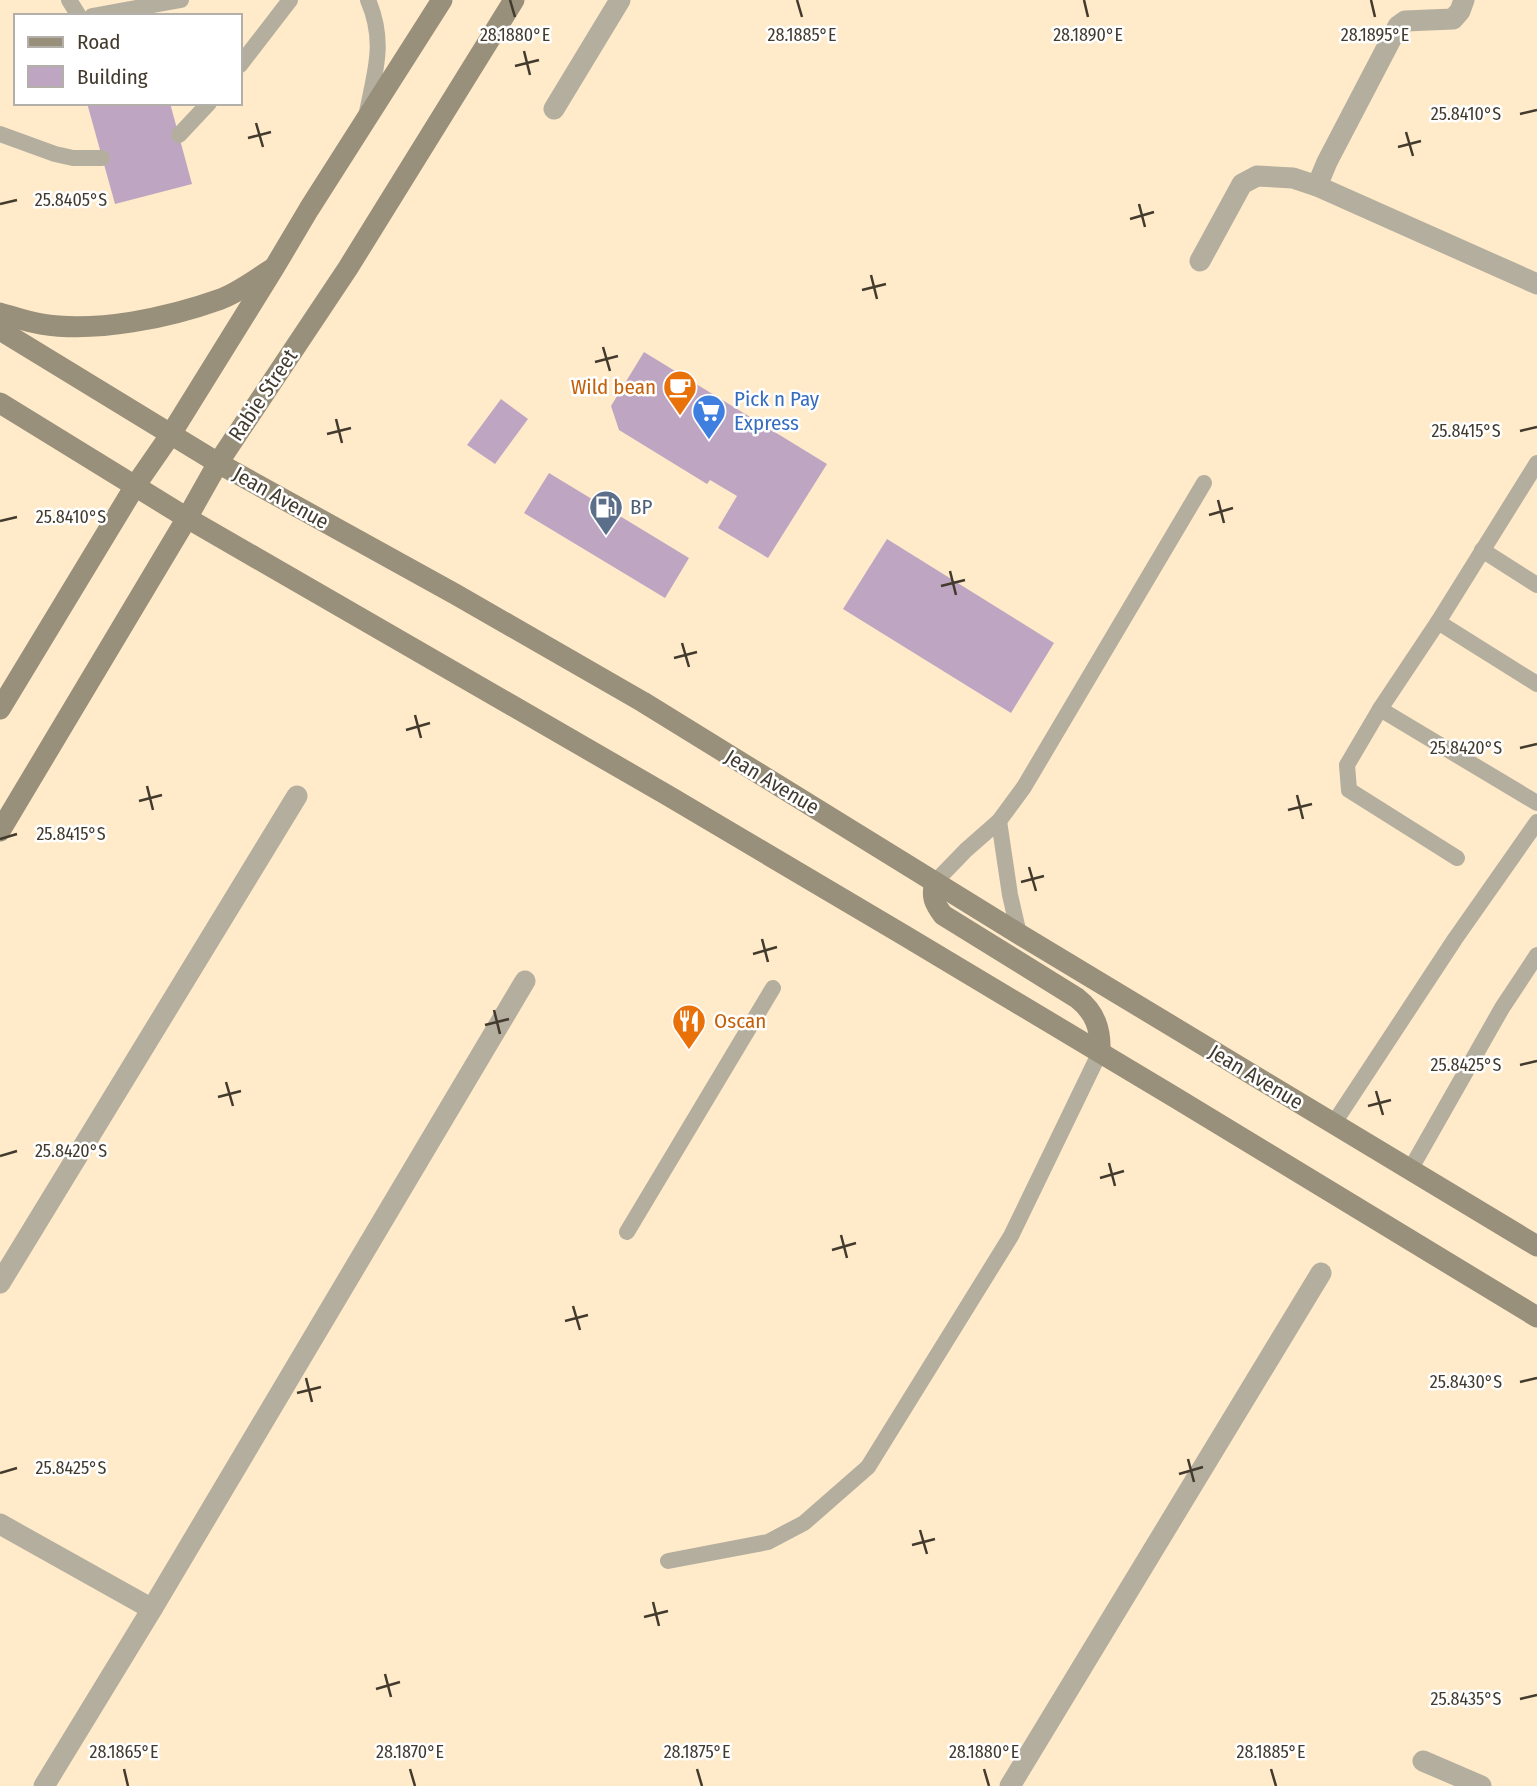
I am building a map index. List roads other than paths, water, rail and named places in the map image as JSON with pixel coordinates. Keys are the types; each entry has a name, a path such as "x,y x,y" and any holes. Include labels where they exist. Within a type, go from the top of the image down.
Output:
{"main road":[{"path":"0,709 135,486 172,434 309,209 442,0"},
{"name":"Rabie Street","path":"0,831 218,463 348,268 513,0"},
{"path":"0,313 41,324 81,327 125,324 223,298 274,268"},
{"name":"Jean Avenue","path":"0,330 218,463 643,702 1019,934 1537,1246"},
{"path":"0,403 187,518 667,795 1100,1052 1537,1317"},
{"path":"935,882 934,905 943,915 1087,1006 1094,1016 1099,1032 1100,1052"}],"street":[{"path":"554,109 620,0"},
{"path":"1317,186 1398,26 1405,21 1453,19 1464,0"},
{"path":"1200,261 1242,184 1257,176 1293,178 1317,186 1537,284"},
{"path":"0,1283 297,796"},
{"path":"44,1786 525,981"},
{"path":"1010,1786 1321,1273"},
{"path":"0,1524 152,1609"},
{"path":"1423,1762 1481,1786"}],"lane":[{"path":"103,14 181,0"},
{"path":"242,62 290,0"},
{"path":"366,122 379,51 377,26 368,0"},
{"path":"179,135 207,105"},
{"path":"0,134 55,154 73,158 102,158"},
{"path":"1457,858 1349,790 1347,765 1537,463"},
{"path":"935,882 999,821 1024,787 1204,483"},
{"path":"1482,550 1537,585"},
{"path":"1438,622 1537,684"},
{"path":"1380,709 1537,803"},
{"path":"999,821 1019,934"},
{"path":"1334,1123 1455,939 1537,822"},
{"path":"1410,1170 1502,1008 1537,955"},
{"path":"627,1232 773,988"},
{"path":"668,1561 768,1542 804,1523 868,1468 1011,1236 1100,1052"}],"place":[{"name":"Wild bean","path":"680,417"},
{"name":"Pick n Pay Express","path":"709,441"},
{"name":"BP","path":"606,537"},
{"name":"Oscan","path":"689,1051"}]}
